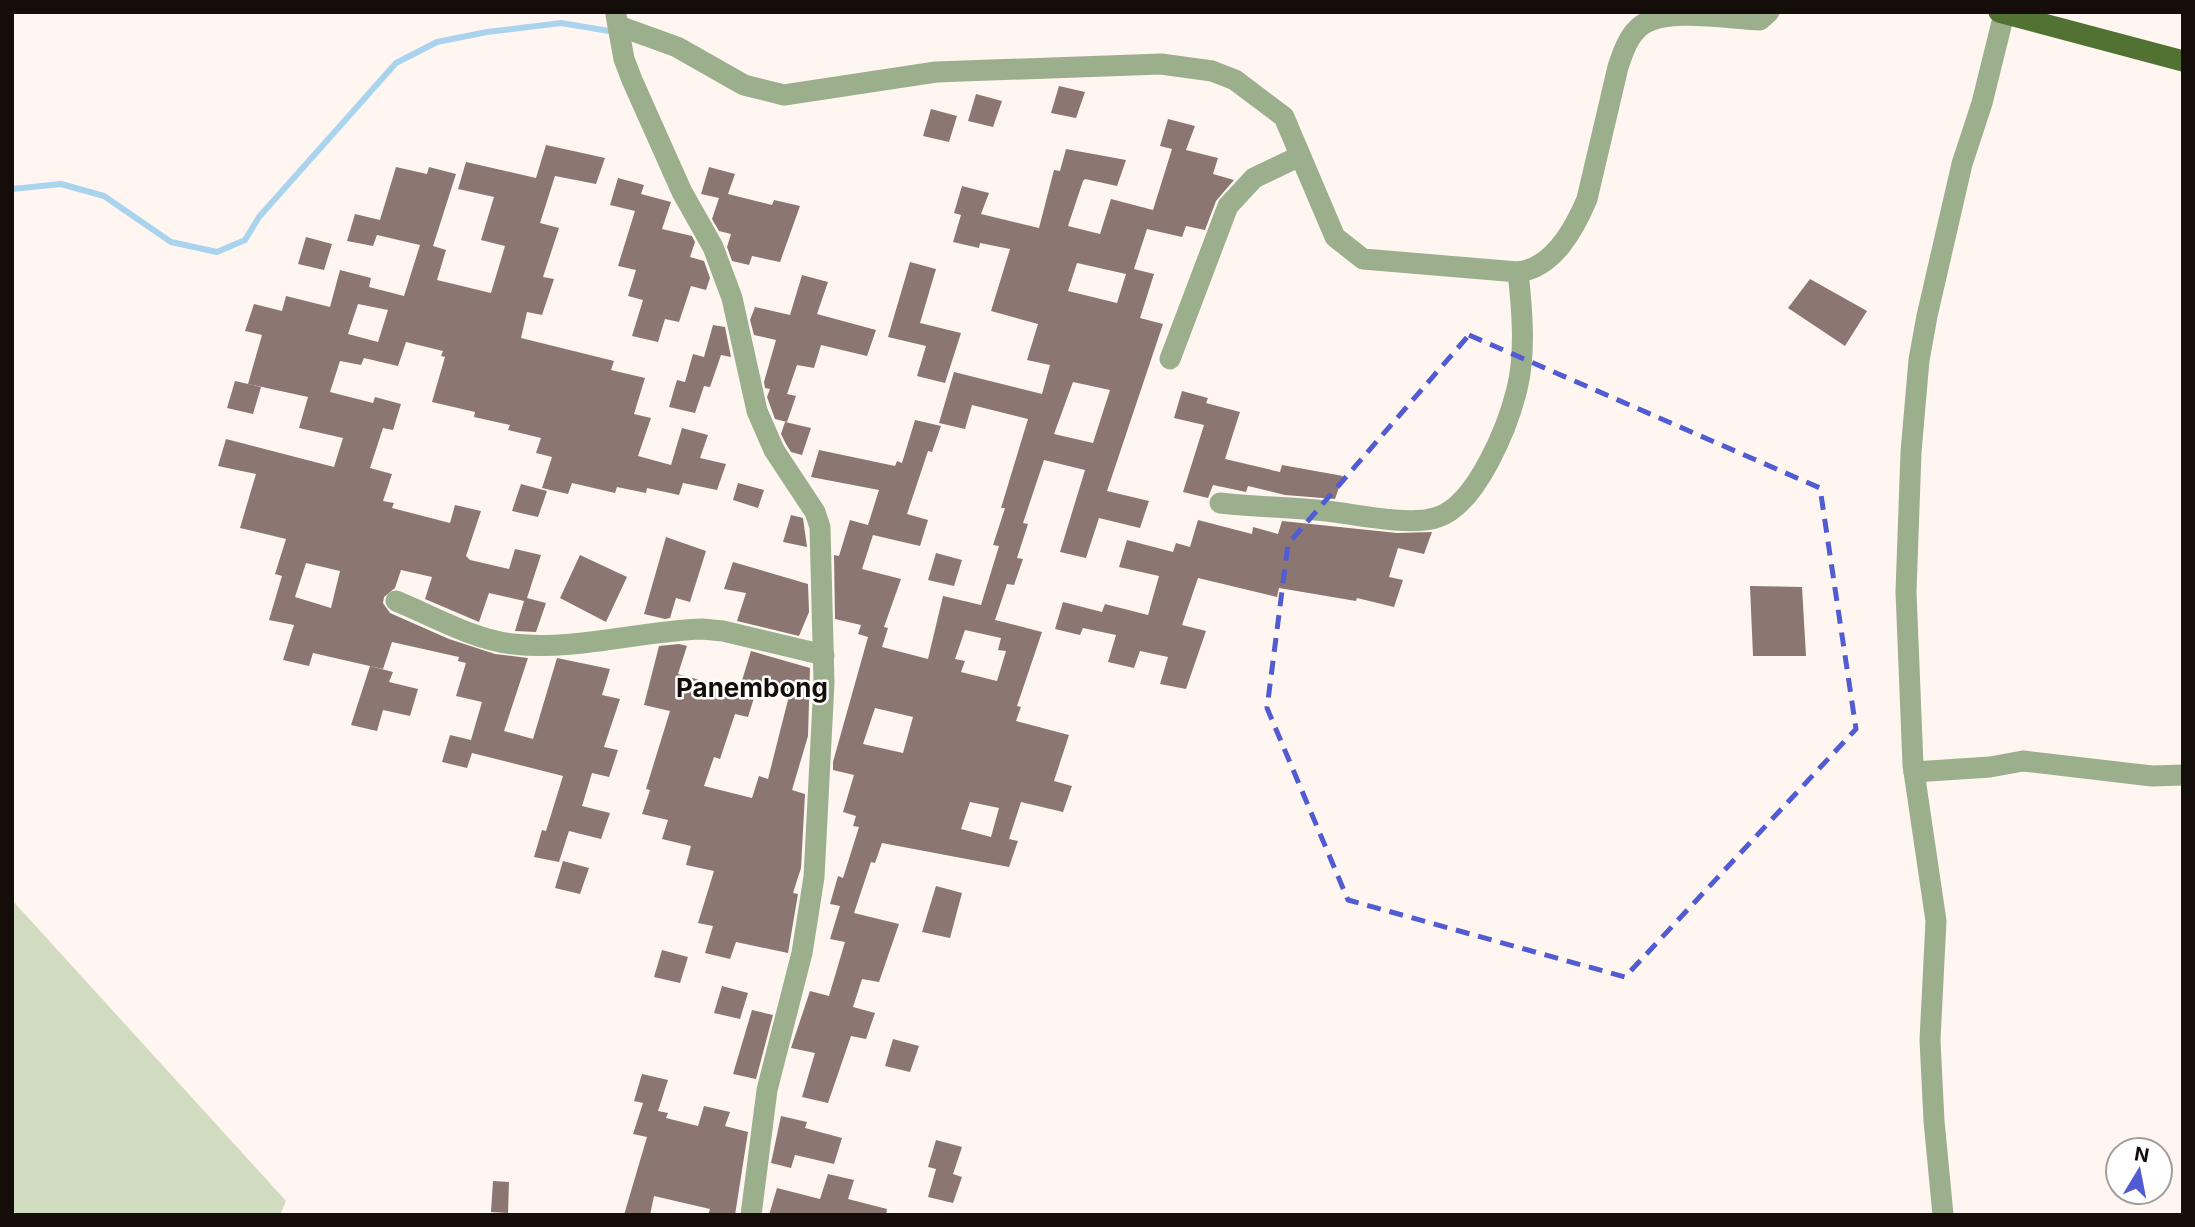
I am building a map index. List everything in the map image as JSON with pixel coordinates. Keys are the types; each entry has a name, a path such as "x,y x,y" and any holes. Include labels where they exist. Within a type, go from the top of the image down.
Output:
{"main road":[{"path":"2002,13 2183,61"}],"street":[{"path":"618,23 677,47 744,85 784,95 897,76 948,71 1160,64 1212,71 1235,80 1284,117 1298,157 1335,237 1363,259 1519,282 1544,265 1579,218 1587,199 1618,67 1625,46 1640,26 1658,16 1760,20 1769,12"},
{"path":"1943,1215 1930,1040 1936,921 1914,772 1906,592 1919,360 1962,164 1982,103 2002,13"},
{"path":"618,23 624,59 682,192 713,247 723,272 732,298 757,411 767,436 818,519 823,573 824,654 817,830 810,915 767,1090 751,1215"},
{"path":"1170,359 1228,206 1254,178 1298,157"},
{"path":"1220,503 1395,518 1429,519 1441,516 1466,496 1486,466 1518,388 1521,335 1519,282"},
{"path":"396,601 495,640 513,644 572,642 702,629 723,631 824,654"},
{"path":"1914,772 1990,767 2023,761 2152,776 2183,775"}],"highlighted area":[{"path":"1469,335 1820,488 1856,729 1625,977 1348,900 1267,708 1288,544"}],"green space":[{"path":"12,900 286,1201 280,1215 12,1215"}],"building":[{"path":"1059,86 1085,92 1076,118 1051,113"},
{"path":"976,94 1002,101 993,127 968,121"},
{"path":"931,109 957,116 949,142 923,136"},
{"path":"1168,119 1195,126 1186,150 1218,158 1213,174 1234,180 1216,201 1205,230 1186,226 1182,237 1147,229 1134,269 1154,274 1140,318 1163,324 1107,491 1149,501 1140,528 1099,518 1086,558 1060,552 1085,470 1044,460 1023,523 1028,524 1017,558 1023,559 1014,585 1007,584 995,620 1042,632 1017,706 1021,707 1016,721 1069,735 1054,781 1072,786 1063,812 1021,802 1009,839 1018,841 1009,867 882,843 875,863 871,862 854,913 899,924 879,982 862,979 853,1007 875,1013 866,1039 851,1036 828,1103 802,1097 815,1053 791,1048 810,991 829,996 845,942 830,939 840,906 830,904 838,876 843,878 859,827 853,826 856,816 843,812 854,775 833,770 833,762 868,637 858,634 861,625 835,619 834,555 839,556 850,520 868,525 879,490 811,477 819,450 895,466 897,461 902,463 915,420 941,426 932,452 928,451 907,514 928,520 920,546 873,535 862,569 901,579 884,627 888,628 882,647 928,659 943,596 981,605 999,546 993,545 1005,508 1001,508 1028,419 972,405 965,429 939,423 954,372 1042,394 1050,365 1027,360 1038,324 991,311 1010,249 980,243 979,248 953,242 961,215 954,213 962,186 989,193 981,214 1039,228 1054,170 1060,171 1066,149 1126,160 1117,186 1085,179 1083,181 1068,226 1100,234 1111,199 1153,210 1172,149 1160,146","holes":["1077,263 1126,274 1117,303 1068,291","1073,382 1110,390 1093,443 1054,434","965,630 1001,638 998,650 1006,651 997,681 961,672 965,661 955,659","875,708 913,717 903,753 863,744","970,802 999,808 991,837 961,829"]},
{"path":"546,145 605,158 596,184 555,176 540,223 559,228 543,277 554,279 542,315 527,312 521,338 614,361 611,370 645,378 634,414 651,418 638,456 671,465 682,428 708,435 700,458 726,464 717,490 683,483 679,495 647,488 646,493 617,487 615,493 572,483 568,494 542,488 552,457 536,453 541,438 508,430 510,425 474,417 475,412 432,402 445,357 441,356 443,351 406,342 398,366 364,358 361,365 340,361 330,392 373,403 375,397 401,404 393,430 383,428 370,468 392,474 383,501 394,503 392,508 450,523 455,505 481,511 466,556 470,560 509,569 515,549 541,555 527,598 546,603 536,632 515,631 524,601 489,593 479,622 425,599 432,577 401,570 395,588 384,597 383,603 390,613 449,639 495,654 528,658 504,731 533,739 557,658 610,669 602,695 620,699 604,747 618,750 609,777 592,773 582,806 610,813 601,839 569,831 559,862 534,857 542,830 546,831 563,776 472,753 467,768 442,762 450,735 471,740 482,702 456,696 466,663 458,661 459,657 392,642 383,669 313,653 309,666 283,660 294,625 269,620 282,576 275,574 286,539 240,528 256,474 218,466 226,439 334,467 343,438 299,428 308,397 248,384 262,335 245,331 254,304 282,311 286,296 330,307 340,270 371,278 369,287 404,296 420,245 377,235 373,246 347,241 355,214 380,220 396,167 427,174 429,167 456,174 433,246 446,250 437,280 491,293 505,246 481,240 494,197 458,189 466,162 536,178","holes":["358,304 388,310 378,342 348,334","306,563 340,571 331,608 295,597"]},
{"path":"709,167 735,174 728,194 772,205 774,200 800,206 780,262 752,256 749,265 732,261 727,247 731,234 719,231 712,219 719,198 701,194"},
{"path":"618,178 644,185 641,194 671,202 662,229 692,236 695,242 690,257 704,261 710,278 706,290 691,286 679,322 665,319 658,342 632,336 643,300 628,296 636,270 618,266 635,211 610,205"},
{"path":"306,237 332,244 324,270 298,264"},
{"path":"910,262 936,269 920,323 961,333 945,383 917,376 926,346 888,337"},
{"path":"802,275 828,282 817,314 876,330 867,356 821,345 814,368 797,365 787,394 796,396 787,422 775,419 767,397 770,389 765,388 764,382 776,340 754,335 750,320 755,307 790,315"},
{"path":"1810,279 1867,311 1845,346 1788,308"},
{"path":"713,325 725,327 731,357 721,355 710,387 704,386 695,413 669,407 677,380 685,382 693,354 704,357"},
{"path":"235,381 261,387 253,414 227,408"},
{"path":"1182,391 1208,398 1206,403 1240,412 1225,459 1280,472 1282,465 1343,476 1335,499 1285,495 1248,486 1246,492 1213,485 1208,498 1183,492 1204,425 1174,418"},
{"path":"785,422 811,428 802,455 791,452 786,444 781,434"},
{"path":"738,483 764,490 758,508 733,500"},
{"path":"521,484 547,491 538,517 512,511"},
{"path":"791,515 803,518 807,547 783,542"},
{"path":"1198,520 1252,534 1253,527 1278,534 1282,521 1397,533 1432,532 1424,554 1398,548 1389,577 1403,580 1394,607 1357,598 1356,601 1279,588 1277,597 1198,578 1182,625 1206,631 1186,689 1160,684 1168,657 1140,651 1134,668 1108,662 1116,635 1083,628 1080,635 1055,629 1063,602 1102,612 1105,604 1148,615 1159,576 1119,567 1127,540 1173,552 1176,543 1190,547"},
{"path":"666,537 706,551 690,602 676,598 670,618 665,619 644,614"},
{"path":"936,553 962,560 954,586 928,580"},
{"path":"580,555 627,577 606,622 560,598"},
{"path":"733,562 808,584 809,612 799,636 737,621 746,593 724,589"},
{"path":"1750,586 1802,587 1806,656 1753,656"},
{"path":"659,646 687,646 678,674 729,688 730,684 740,687 751,651 810,668 808,736 792,790 805,794 801,868 793,893 798,894 788,953 736,942 730,959 705,953 713,926 698,923 714,871 686,865 691,846 662,839 668,820 642,814 650,790 646,789 670,711 644,705","holes":["758,685 790,692 768,779 759,776 752,798 704,786 714,757 720,759 735,714 748,717"]},
{"path":"370,666 393,672 389,682 418,689 410,716 383,710 377,731 351,725"},
{"path":"563,861 589,868 580,894 555,888"},
{"path":"936,886 962,893 950,938 922,932"},
{"path":"662,950 688,957 680,983 654,977"},
{"path":"722,986 748,993 740,1019 714,1013"},
{"path":"752,1010 773,1015 756,1079 733,1074"},
{"path":"893,1039 919,1046 910,1072 885,1066"},
{"path":"642,1074 668,1080 658,1111 668,1113 666,1118 698,1126 704,1106 730,1112 725,1126 748,1132 735,1215 708,1215 710,1209 654,1196 650,1215 624,1215 647,1137 633,1134 643,1103 634,1101"},
{"path":"781,1116 807,1122 805,1128 842,1138 834,1164 795,1155 791,1168 771,1163"},
{"path":"936,1140 962,1147 953,1174 962,1177 953,1203 928,1197 936,1169 928,1167"},
{"path":"828,1174 854,1180 848,1199 887,1209 886,1215 769,1215 777,1188 820,1199"},
{"path":"493,1181 509,1182 508,1213 491,1212"}],"waterway":[{"path":"12,189 61,184 104,196 171,242 217,252 245,240 259,217 396,63 437,42 487,32 561,23 615,32"}],"district":[{"name":"Panembong","path":"752,687"}]}
